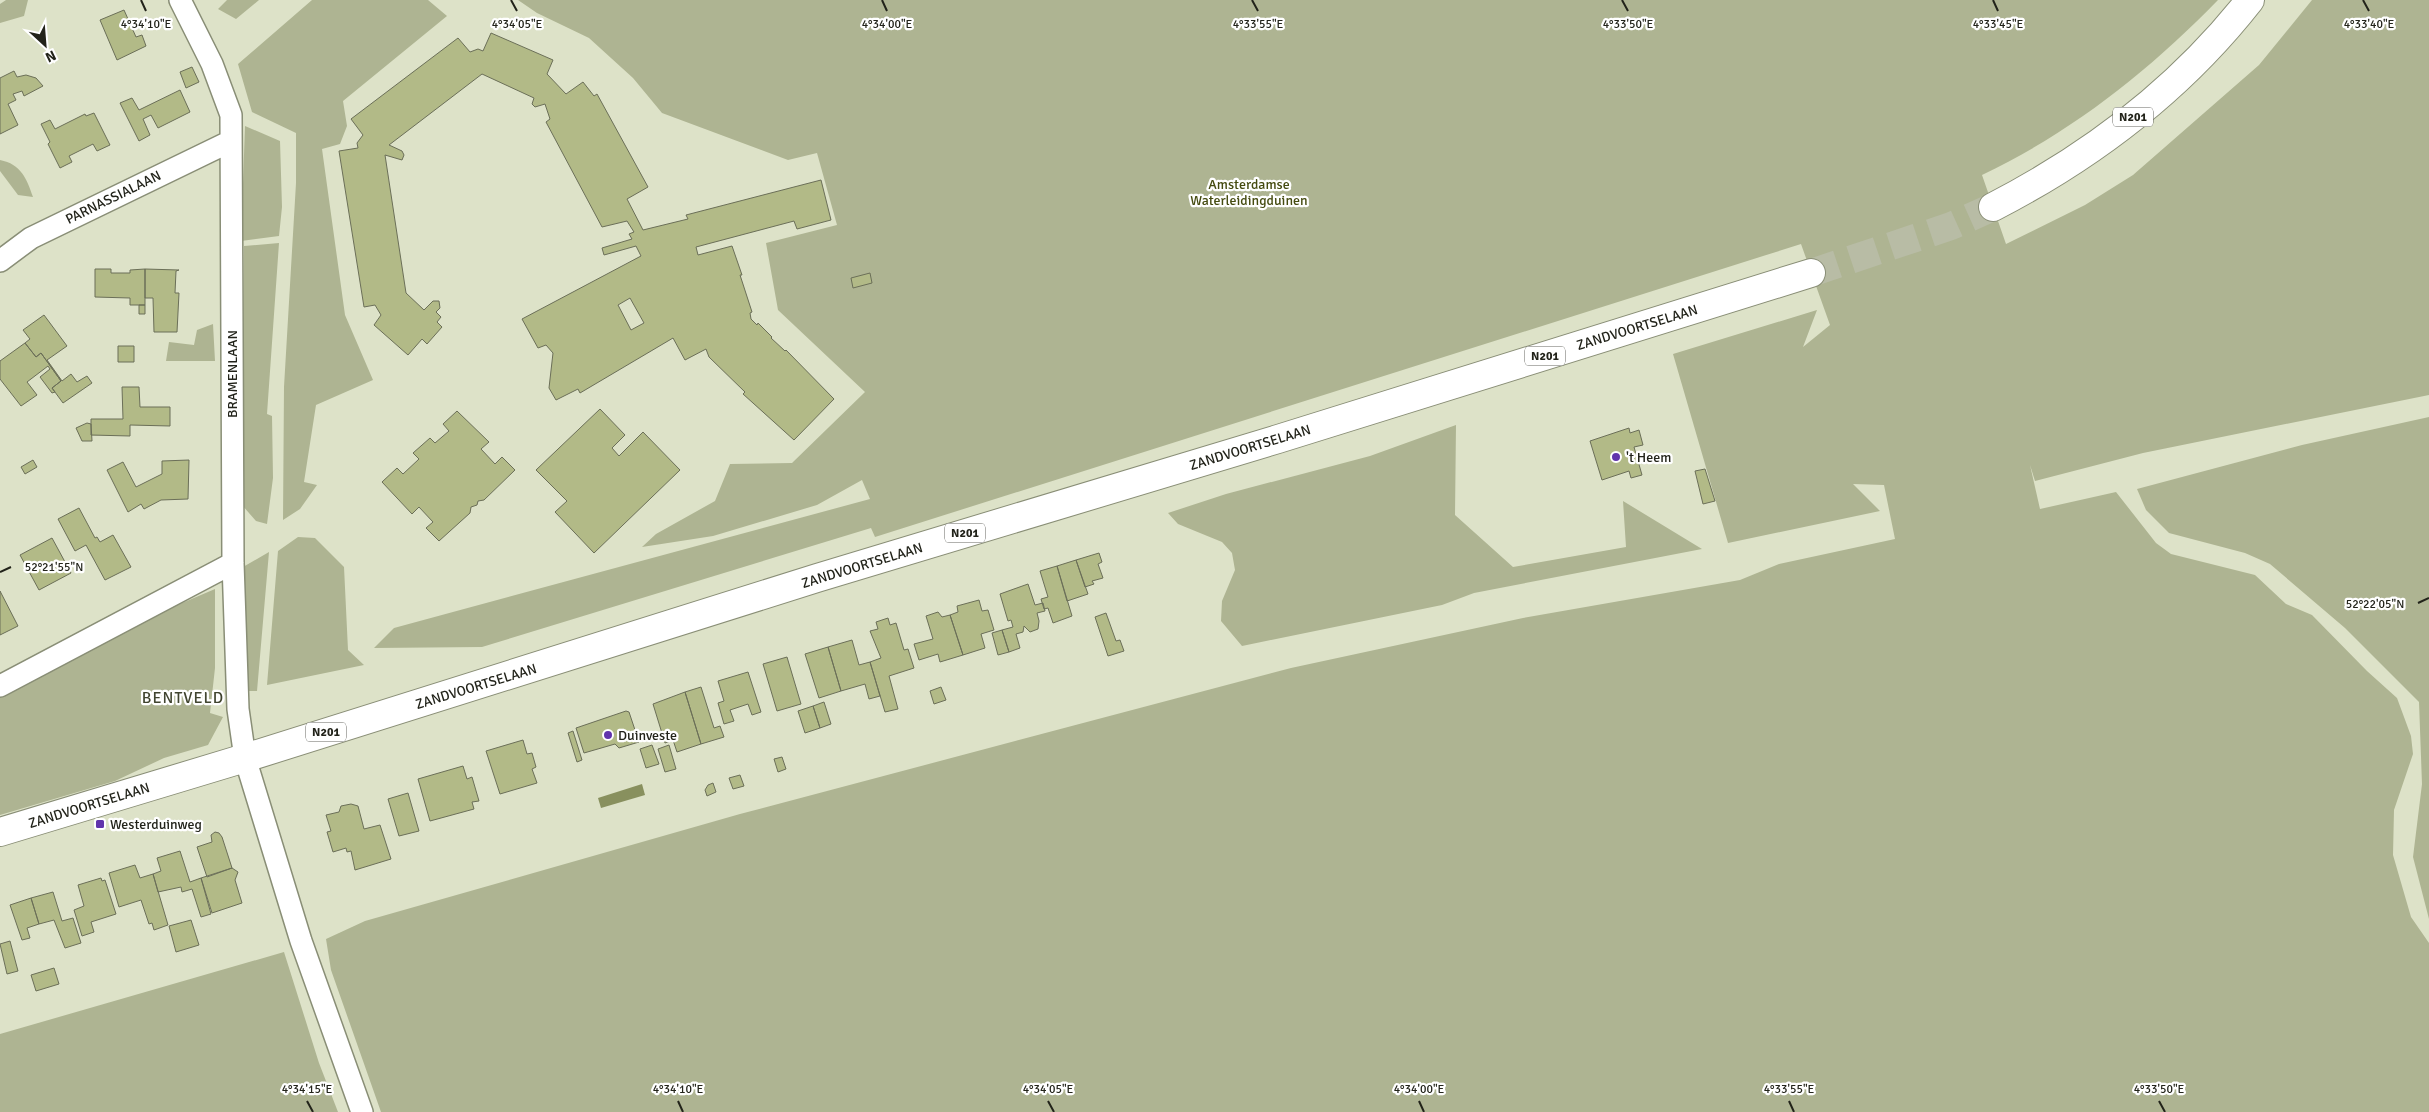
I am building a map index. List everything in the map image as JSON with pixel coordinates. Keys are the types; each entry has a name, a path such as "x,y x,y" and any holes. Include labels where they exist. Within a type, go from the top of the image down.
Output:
{"main road":[{"name":"N201","path":"1994,207 2040,183 2094,148 2148,105 2212,44 2250,0"},
{"name":"ZANDVOORTSELAAN","path":"0,832 245,758 817,578 1278,439 1811,273"}],"street":[{"name":"BRAMENLAAN","path":"180,0 212,64 231,115 233,562 238,709 245,758"},
{"name":"PARNASSIALAAN","path":"0,261 31,238 231,141"},
{"path":"0,686 233,562"},
{"path":"245,758 301,941 362,1112"}],"green space":[{"path":"6,0 28,0 24,16 0,23 0,4"},
{"path":"227,0 259,0 236,19 218,9"},
{"path":"312,0 428,0 447,16 343,101 347,126 340,144 322,149 345,315 373,380 316,405 304,482 317,485 300,509 283,520 284,387 296,183 296,133 252,112 238,64"},
{"name":"Amsterdamse Waterleidingduinen","path":"518,0 2218,0 2165,51 2108,98 2047,140 1982,175 2006,244 2085,205 2133,175 2259,65 2312,0 2429,0 2429,395 2143,453 2035,481 2030,465 2040,509 2116,492 2156,543 2171,554 2255,575 2286,604 2312,615 2367,671 2397,698 2411,736 2413,754 2394,810 2393,855 2411,917 2429,943 2429,1112 381,1112 331,970 326,939 365,921 740,814 1291,668 1523,618 1740,580 1779,564 1895,539 1884,485 1853,484 1880,511 1728,543 1673,354 1817,310 1803,347 1830,325 1801,244 875,537 871,528 482,647 374,648 394,628 870,499 862,480 817,505 713,536 642,547 656,534 715,501 730,464 792,463 865,392 778,310 766,243 837,225 817,153 788,160 662,113 633,78 589,38 537,13"},
{"path":"245,126 280,141 282,207 279,236 241,241"},
{"path":"0,160 13,165 22,173 33,197 18,195 0,171"},
{"path":"279,243 267,414 272,416 273,478 267,524 256,521 242,505 244,246"},
{"path":"213,324 215,361 166,361 169,342 194,345 197,330"},
{"path":"2429,417 2429,919 2413,857 2422,784 2419,702 2345,628 2270,564 2245,553 2169,533 2146,510 2137,489 2302,445"},
{"path":"1456,425 1455,515 1513,567 1626,547 1623,501 1702,549 1474,593 1442,605 1242,646 1221,621 1222,601 1235,570 1232,553 1222,542 1178,524 1168,513 1226,494 1370,456"},
{"path":"298,537 315,538 344,567 348,650 364,665 267,685 278,551"},
{"path":"269,552 257,691 246,691 243,567"},
{"path":"215,589 215,668 210,713 223,717 208,745 164,758 115,781 0,815 0,694 154,615"},
{"path":"284,952 319,1063 338,1112 0,1112 0,1034"}],"shaded area":[{"path":"642,784 645,795 601,808 598,798"}],"building":[{"path":"124,10 136,37 142,35 146,46 117,60 100,20"},
{"path":"491,33 553,60 547,74 566,94 583,82 594,96 597,94 648,187 627,199 643,230 688,219 686,215 821,180 831,220 797,229 794,221 696,247 698,255 732,246 752,312 750,313 751,319 757,325 758,323 834,399 794,440 743,394 745,392 709,357 706,349 685,360 673,338 580,393 578,389 556,400 549,388 553,353 546,345 538,348 522,319 641,256 636,246 604,255 602,248 632,239 629,234 634,232 627,221 602,227 546,122 550,119 545,104 535,107 532,104 534,98 482,74 389,145 402,151 404,155 402,160 385,155 406,293 424,310 433,301 439,301 440,308 436,312 441,317 437,322 442,327 427,344 422,339 408,355 374,325 381,315 375,305 364,307 339,151 358,148 357,143 363,135 351,119 458,38 470,52 478,49 483,51","holes":["630,298 644,323 631,330 618,305"]},
{"path":"192,67 199,82 186,88 180,72"},
{"path":"14,71 17,77 26,75 36,78 43,86 24,96 22,91 13,94 16,100 8,104 18,125 0,134 0,78"},
{"path":"180,90 190,112 158,128 151,115 143,119 150,135 139,141 120,103 132,98 139,110"},
{"path":"94,113 110,145 97,151 93,144 69,156 72,162 60,168 48,144 50,142 41,124 50,120 55,129 85,114 86,116"},
{"path":"95,269 111,269 111,273 130,273 130,270 145,269 145,305 130,305 130,298 95,297"},
{"path":"145,269 179,270 176,271 175,293 179,293 177,332 154,332 153,298 145,298"},
{"path":"870,273 872,283 853,288 851,278"},
{"path":"139,305 145,305 145,314 139,314"},
{"path":"44,315 67,346 47,360 62,381 71,374 77,382 87,376 92,383 63,403 52,388 61,381 41,353 36,357 25,343 30,339 23,330"},
{"path":"25,343 36,357 41,353 61,381 52,388 55,392 52,393 40,377 50,369 48,366 27,382 37,395 21,406 0,379 0,361"},
{"path":"118,346 134,346 134,362 118,362"},
{"path":"122,387 139,387 140,407 170,407 170,426 130,425 130,436 91,435 91,419 123,419"},
{"path":"600,409 625,435 612,448 619,456 643,432 680,470 594,553 555,512 567,501 536,470"},
{"path":"457,411 489,442 481,449 495,464 502,457 515,470 484,500 478,501 477,505 471,507 470,513 439,541 426,528 433,522 419,507 412,514 382,482 397,468 403,474 419,459 413,453 430,438 435,443 449,431 443,424"},
{"path":"87,423 91,424 92,441 82,441 76,428"},
{"name":"'t Heem","path":"1629,428 1630,433 1639,430 1643,445 1634,447 1642,475 1631,478 1629,471 1602,480 1590,441"},
{"path":"33,460 37,467 25,474 21,467"},
{"path":"189,460 188,499 161,500 144,509 141,504 128,512 107,470 123,462 136,487 162,474 162,461"},
{"path":"1705,469 1715,501 1703,504 1695,471"},
{"path":"79,508 95,538 97,537 100,542 113,535 131,567 105,580 86,545 75,551 58,519"},
{"path":"52,538 71,573 39,590 20,555"},
{"path":"1099,553 1102,562 1098,564 1103,578 1092,581 1094,584 1085,587 1076,560"},
{"path":"1076,560 1088,594 1067,601 1057,566"},
{"path":"1057,566 1072,616 1053,623 1048,608 1044,609 1041,599 1048,597 1040,571"},
{"path":"1028,584 1035,605 1043,603 1045,611 1037,613 1038,629 1030,632 1024,626 1023,632 1016,634 1020,648 1009,652 1002,630 1013,627 1011,620 1008,621 1000,594"},
{"path":"0,591 18,626 0,635"},
{"path":"979,600 982,611 988,610 994,630 981,634 985,648 963,655 950,615 958,612 957,606"},
{"path":"938,612 942,617 950,615 963,655 940,662 938,654 919,660 914,644 933,639 926,616"},
{"path":"1106,613 1116,641 1120,640 1124,651 1108,656 1095,617"},
{"path":"888,618 890,625 896,623 904,650 908,649 914,668 889,676 898,709 885,712 870,662 881,658 870,631 878,629 876,622"},
{"path":"1002,630 1009,652 998,655 992,633"},
{"path":"852,640 859,665 870,662 880,696 869,699 865,684 841,691 828,647"},
{"path":"828,647 841,691 819,698 805,654"},
{"path":"787,657 801,704 777,711 763,664"},
{"path":"748,672 761,712 752,715 748,704 730,710 734,721 724,724 718,703 724,701 718,681"},
{"path":"701,687 714,728 720,726 724,737 701,744 685,692"},
{"path":"941,687 946,700 934,704 930,691"},
{"path":"685,692 701,744 677,752 673,740 665,743 653,704"},
{"path":"824,702 831,724 820,728 813,706"},
{"path":"813,706 820,728 805,733 798,711"},
{"name":"Duinveste","path":"626,711 629,712 639,742 619,748 615,744 584,753 576,728"},
{"path":"573,731 582,760 577,762 568,733"},
{"path":"523,740 527,754 532,753 536,767 532,769 537,783 500,794 486,751"},
{"path":"652,745 659,764 646,768 640,749"},
{"path":"669,745 676,769 665,772 658,749"},
{"path":"782,757 786,769 778,772 774,759"},
{"path":"463,766 467,779 472,777 479,801 472,802 474,809 430,821 418,779"},
{"path":"740,775 744,786 733,789 729,778"},
{"path":"713,783 716,792 707,796 705,790 708,785"},
{"path":"408,793 419,831 399,836 388,799"},
{"path":"351,804 358,806 364,829 380,825 391,859 355,870 351,851 347,852 346,848 333,852 327,832 331,831 326,815 339,812 341,806"},
{"path":"215,832 219,833 222,837 232,868 207,877 197,847 212,842 211,835"},
{"path":"180,851 190,882 201,878 211,914 201,917 192,889 182,892 181,887 158,892 153,874 161,871 157,858"},
{"path":"135,865 140,878 153,874 168,925 154,930 152,923 149,924 141,900 119,907 109,873"},
{"path":"232,868 238,872 235,880 242,903 212,913 201,878"},
{"path":"101,878 102,881 105,880 116,914 91,922 94,932 82,936 74,910 84,906 78,885"},
{"path":"53,892 62,921 73,918 81,943 65,948 54,920 39,924 31,898"},
{"path":"31,898 39,924 27,928 30,938 22,940 10,905"},
{"path":"191,920 199,945 176,952 169,926"},
{"path":"10,941 18,971 7,974 0,944"},
{"path":"54,968 59,984 36,991 31,975"}],"tunnel":[{"path":"1811,273 1951,226 1993,207"}],"place":[{"name":"'t Heem","path":"1616,457"},
{"name":"Duinveste","path":"608,735"},
{"name":"Westerduinweg","path":"100,824"}],"district":[{"name":"BENTVELD","path":"183,697"}]}
